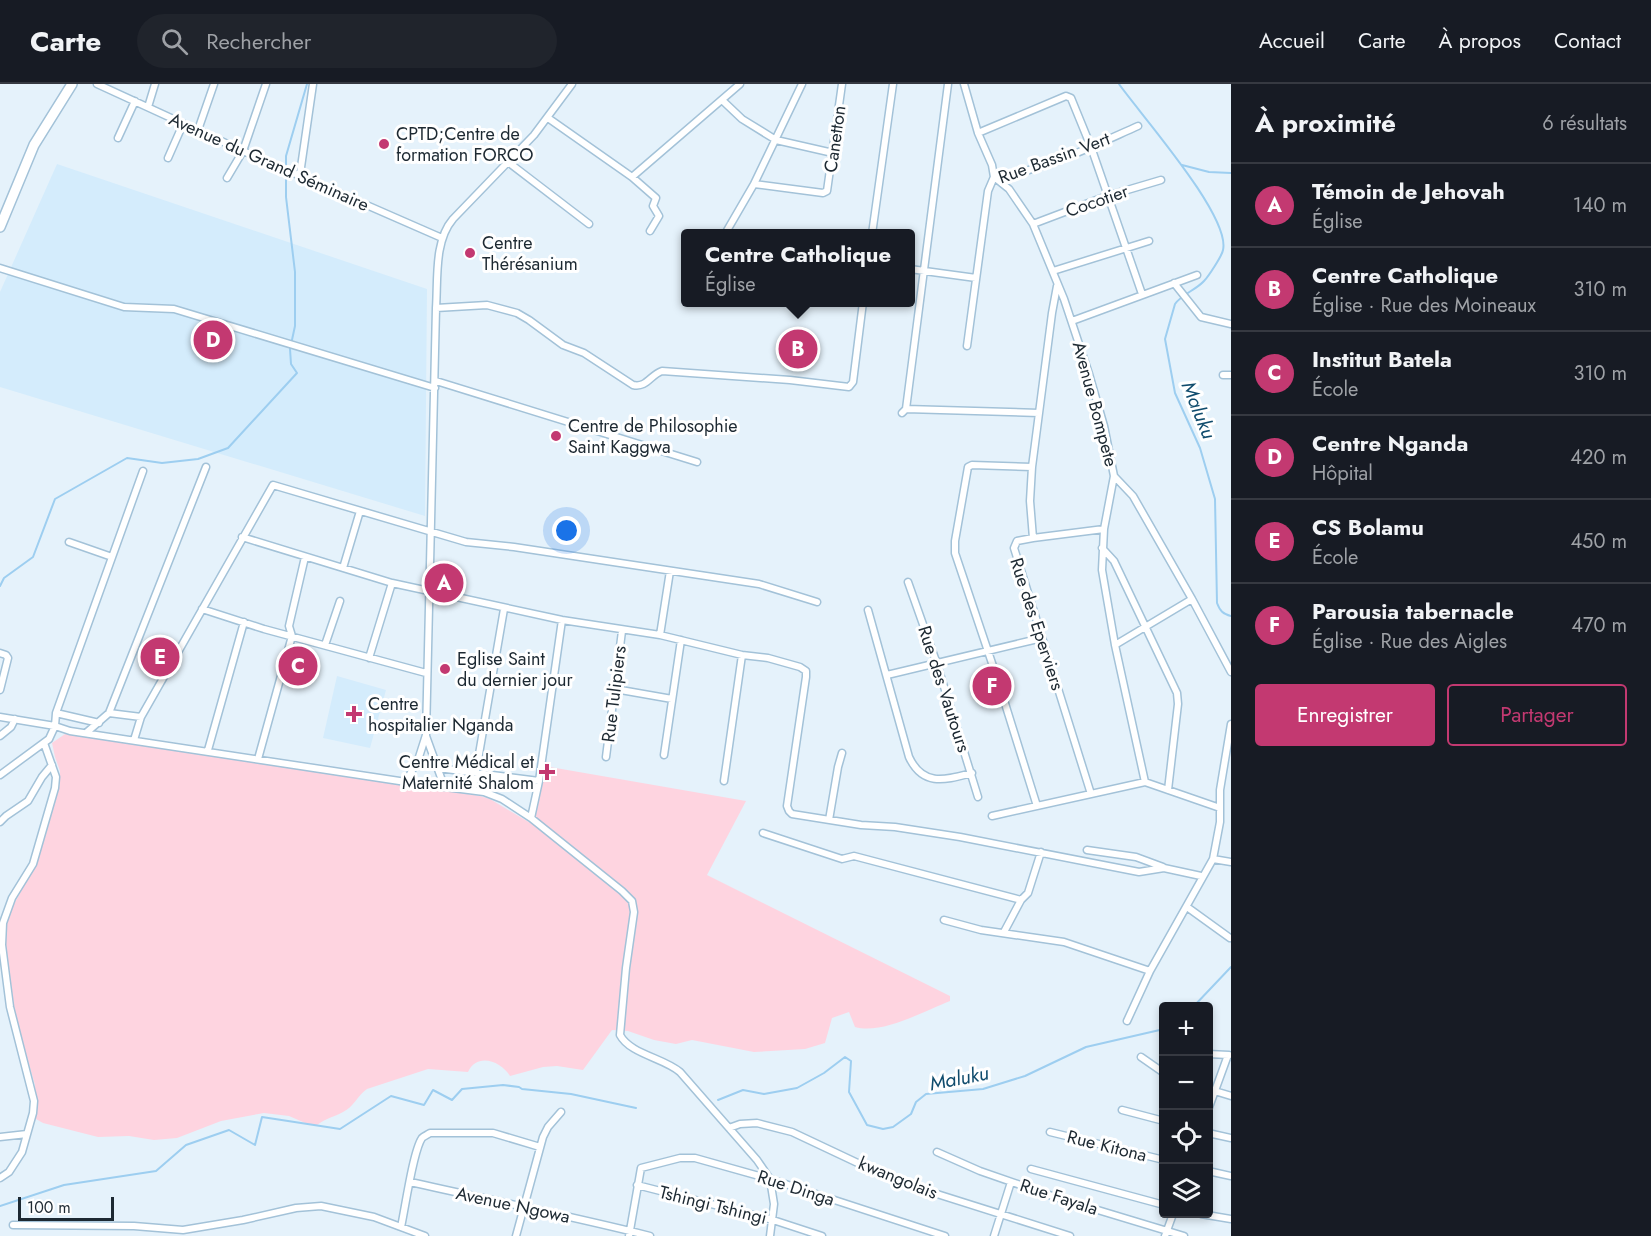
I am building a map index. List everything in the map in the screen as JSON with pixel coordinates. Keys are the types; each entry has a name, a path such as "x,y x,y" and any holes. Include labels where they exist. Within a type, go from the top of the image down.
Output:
{"street":[{"path":"0,227 34,145 72,84"},
{"name":"Avenue du Grand Séminaire","path":"97,84 243,151 442,237"},
{"path":"148,107 155,84"},
{"path":"198,130 214,84"},
{"path":"227,178 243,151 266,84"},
{"path":"298,173 313,84"},
{"path":"444,786 426,735 436,308 442,237 453,219 548,118 572,84"},
{"path":"632,177 740,84"},
{"path":"728,229 754,184 802,84"},
{"name":"Canetton","path":"754,184 826,192 842,84"},
{"path":"873,229 893,84"},
{"path":"948,84 904,411 1039,413"},
{"name":"Avenue Bompete","path":"964,84 978,133 991,161 994,177 1009,189 1033,224 1053,271 1072,321 1104,426 1114,476 1104,528 1102,570 1115,645 1144,782"},
{"path":"978,133 1069,96 1091,147 1142,294"},
{"path":"722,100 742,119 776,140 833,153"},
{"path":"118,138 135,101"},
{"path":"548,118 632,177 656,198 652,206 659,216 650,231"},
{"path":"168,158 183,124"},
{"name":"Rue Bassin Vert","path":"967,346 987,191 994,177 1017,174 1091,147 1138,126"},
{"path":"508,162 589,224"},
{"name":"Cocotier","path":"1033,224 1107,196 1161,180"},
{"path":"1053,271 1149,241"},
{"path":"0,268 115,305 129,308 174,309 295,347 435,384 697,462"},
{"path":"915,270 976,278"},
{"path":"1072,321 1197,275"},
{"path":"1173,283 1201,317 1231,324"},
{"name":"Rue des Eperviers","path":"1057,286 1032,467 1030,501 1033,538 1017,542 1014,548 1091,794"},
{"path":"436,308 486,305 517,313 563,345 584,353 638,386 642,386 662,371 790,380 845,387 852,386 862,307"},
{"path":"1223,375 1231,375"},
{"path":"1032,467 972,465 968,468 955,548 1037,806"},
{"path":"86,733 109,713 206,467"},
{"path":"0,776 53,734 56,713 143,471"},
{"path":"1114,476 1133,496 1231,672"},
{"path":"134,740 141,717 273,485 471,543 514,547 759,584 817,602"},
{"path":"343,568 360,511"},
{"path":"1033,538 1104,528"},
{"path":"242,537 392,584 504,609 660,635 800,667 806,671 787,809 792,813 861,825 901,828 1041,852 1139,872 1164,868"},
{"path":"69,542 112,557"},
{"path":"1102,548 1114,561 1178,699 1168,790"},
{"path":"258,759 292,636 290,626 305,557"},
{"path":"660,635 670,571"},
{"name":"Rue des Vautours","path":"908,582 937,664 978,796"},
{"path":"369,658 392,584"},
{"path":"1115,645 1192,599"},
{"path":"326,645 340,601"},
{"path":"202,609 426,673"},
{"path":"473,789 504,609"},
{"path":"868,610 913,766 928,777 938,779 972,773"},
{"path":"531,818 539,781 562,620"},
{"path":"208,750 244,622"},
{"name":"Rue Tulipiers","path":"606,758 622,630"},
{"path":"887,675 1042,638"},
{"path":"663,755 681,640"},
{"path":"0,653 8,658 0,690"},
{"path":"724,781 741,655"},
{"path":"615,689 672,699"},
{"path":"56,713 99,723"},
{"path":"109,713 141,717"},
{"path":"0,717 86,733 406,782 473,789 502,799 531,818 632,901 634,912 620,1035 632,1047 676,1069 757,1160 770,1179 774,1197 770,1236"},
{"path":"0,736 11,728 15,719"},
{"path":"1127,1021 1150,971 1212,859 1219,830 1220,790 1231,724"},
{"path":"406,782 426,735"},
{"path":"0,1178 17,1163 33,1113 33,1094 21,1056 12,1015 2,931 4,916 12,898 35,858 56,782 44,743"},
{"path":"829,820 842,753"},
{"path":"0,822 28,801 52,765"},
{"path":"438,768 539,781"},
{"path":"992,816 1144,782 1220,808"},
{"path":"763,833 842,859 854,856 1021,900"},
{"path":"1087,850 1136,858 1164,868 1201,876"},
{"path":"1004,932 1021,900 1028,893 1041,852"},
{"path":"1212,859 1231,862"},
{"path":"1187,907 1230,938"},
{"path":"944,920 981,930 1072,944 1150,971"},
{"path":"1213,1054 1229,1055 1213,1088"},
{"path":"1141,1057 1159,1070"},
{"path":"1213,1090 1231,1096"},
{"path":"1122,1110 1159,1120"},
{"path":"516,1236 540,1147 548,1127 561,1112"},
{"name":"kwangolais","path":"729,1128 748,1123 792,1132 880,1174 1070,1236"},
{"name":"Rue Kitona","path":"1050,1132 1159,1159"},
{"path":"401,1227 422,1138 430,1133 493,1133 540,1147"},
{"path":"0,1137 27,1134"},
{"path":"1213,1134 1231,1138"},
{"name":"Rue Fayala","path":"938,1152 1011,1182 1166,1233 1184,1236"},
{"name":"Rue Dinga","path":"637,1185 639,1172 645,1166 690,1157 770,1179 945,1236"},
{"path":"1031,1169 1159,1204"},
{"path":"1213,1172 1231,1176"},
{"name":"Avenue Ngowa","path":"410,1182 565,1215 630,1233 650,1236"},
{"path":"994,1236 1011,1182"},
{"path":"630,1233 637,1185"},
{"name":"Tshingi Tshingi","path":"637,1185 773,1220 822,1236"},
{"path":"13,1225 134,1226 183,1230 296,1208 321,1206 374,1217 425,1236"},
{"path":"1213,1216 1231,1219"},
{"path":"1166,1233 1172,1218"}],"shaded area":[{"path":"57,164 427,289 425,516 0,387 0,292"},
{"name":"Centre hospitalier Nganda","path":"337,676 386,690 370,748 323,738"},
{"path":"65,734 167,746 480,796 490,799 532,824 542,777 548,778 550,767 746,801 707,875 950,996 950,1001 903,1021 878,1028 855,1027 849,1012 832,1018 825,1043 805,1049 754,1052 692,1040 676,1044 654,1040 628,1031 612,1030 583,1070 557,1066 543,1067 510,1076 501,1066 489,1061 477,1062 468,1072 428,1069 367,1089 347,1110 317,1125 310,1125 289,1116 264,1113 221,1121 177,1138 154,1140 129,1136 98,1137 43,1123 36,1119 35,1085 16,1019 4,938 9,913 35,866 60,784 60,771 52,743"}],"waterway":[{"path":"0,586 4,578 33,557 55,499 127,458 162,463 198,459 228,448 297,373 291,364 290,349 295,326 295,272 286,197 286,156 307,84"},
{"name":"Maluku","path":"1119,84 1199,190 1222,234 1223,250 1220,257 1204,281 1175,304 1165,339 1175,393 1200,448 1215,499 1217,603 1222,612 1231,616"},
{"path":"1182,165 1209,172 1231,173"},
{"name":"Maluku","path":"1198,1002 1231,967"},
{"name":"Maluku","path":"718,1100 743,1090 764,1094 797,1088 824,1073 845,1057 851,1061 849,1092 867,1125 883,1129 893,1127 911,1114 916,1102 926,1094 983,1089 1025,1076 1086,1047 1159,1030"},
{"path":"0,1206 64,1185 156,1171 186,1145 229,1130 255,1145 262,1117 340,1129 391,1096 424,1105 433,1090 452,1100 462,1089 503,1085 571,1094 636,1108"}],"place":[{"name":"CPTD;Centre de formation FORCO","path":"384,144"},
{"name":"Centre Thérésanium","path":"470,253"},
{"name":"Centre Nganda","path":"213,340"},
{"name":"Centre Catholique","path":"798,349"},
{"name":"Centre de Philosophie Saint Kaggwa","path":"556,436"},
{"name":"Témoin de Jehovah","path":"444,583"},
{"name":"CS Bolamu","path":"160,657"},
{"name":"Institut Batela","path":"298,666"},
{"name":"Eglise Saint du dernier jour","path":"445,669"},
{"name":"Parousia tabernacle","path":"992,686"},
{"name":"Centre hospitalier Nganda","path":"354,714"},
{"name":"Centre Médical et Maternité Shalom","path":"547,772"}]}
